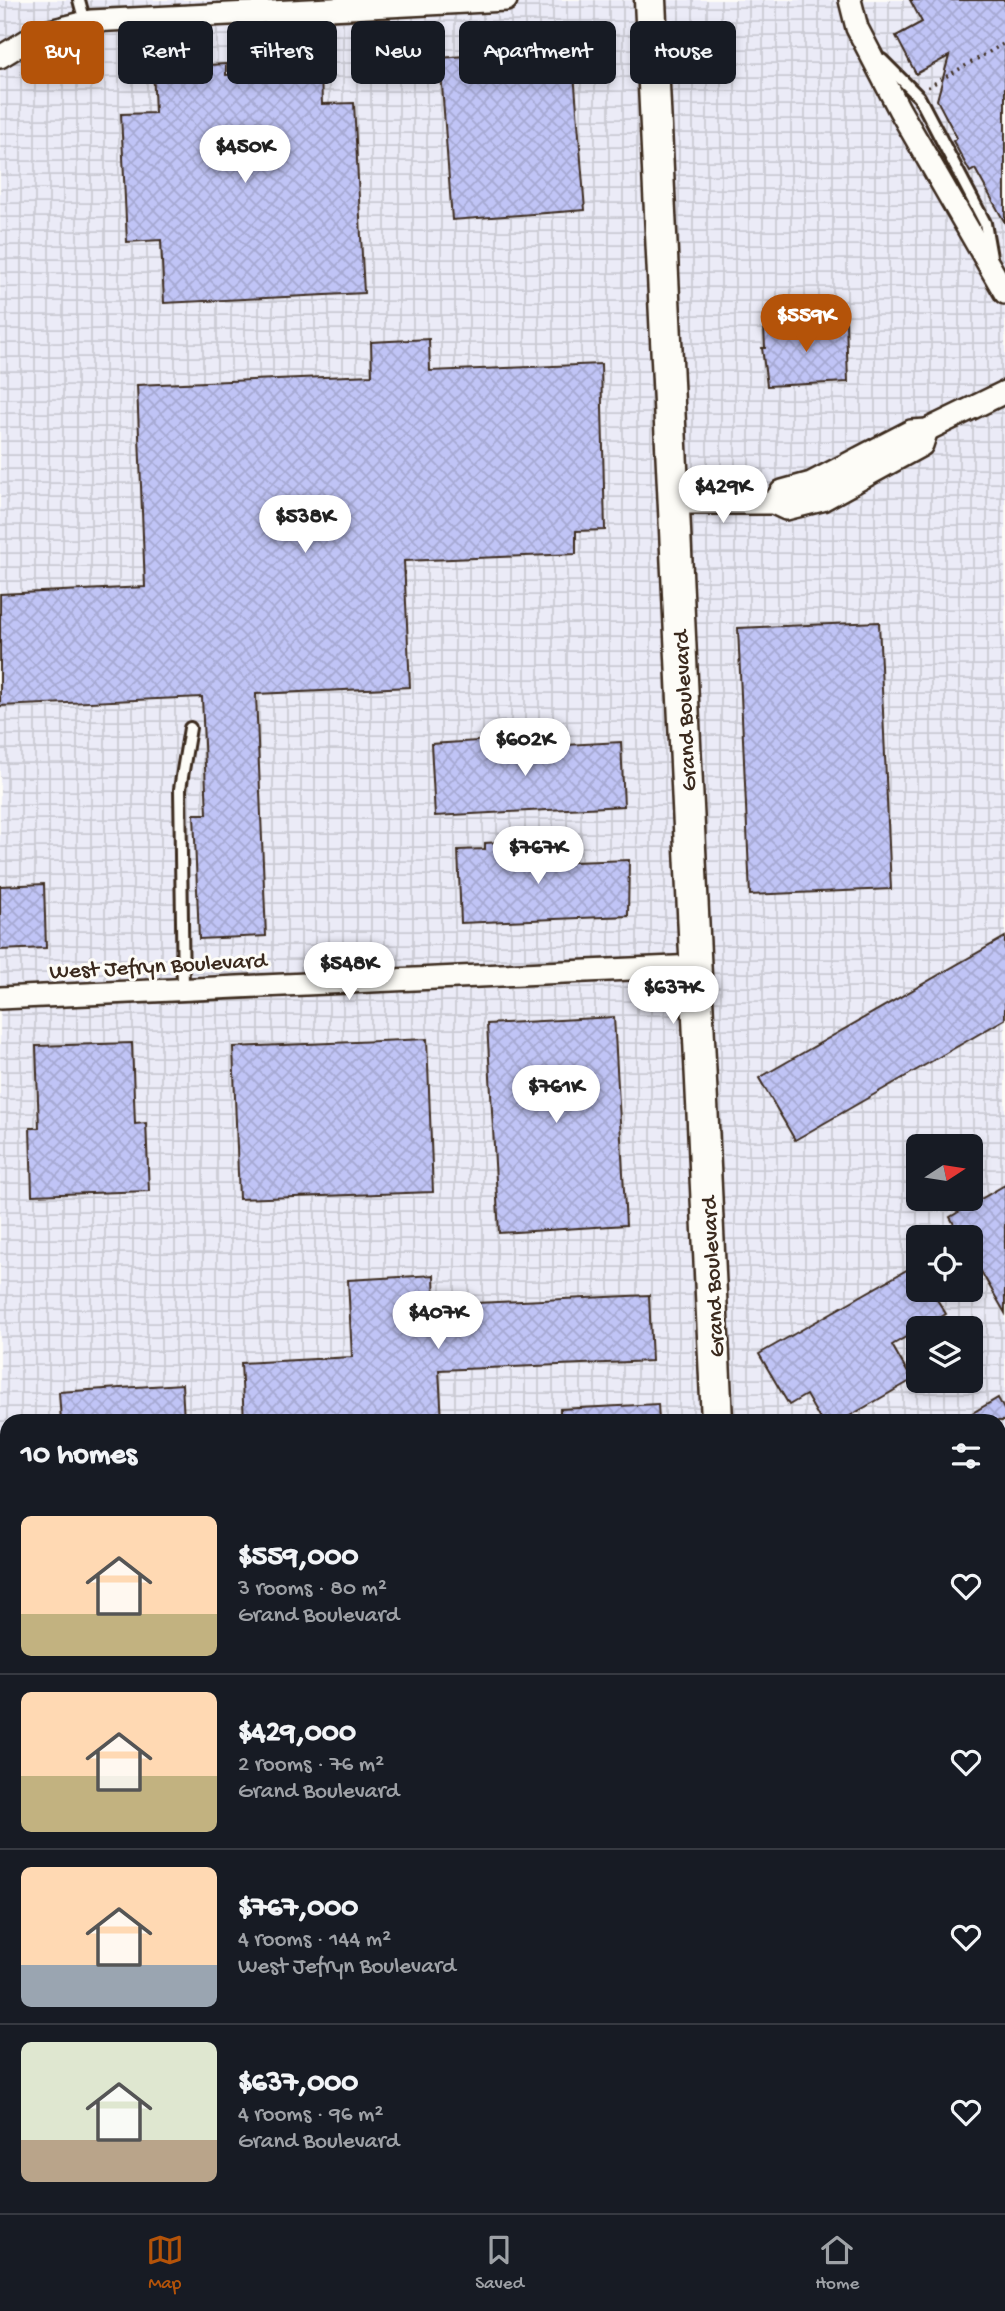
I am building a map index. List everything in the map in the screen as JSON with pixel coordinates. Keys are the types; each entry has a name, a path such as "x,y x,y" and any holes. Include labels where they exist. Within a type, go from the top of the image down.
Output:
{"street":[{"path":"104,21 506,0"},
{"name":"Grand Boulevard","path":"650,0 717,1414"},
{"path":"850,0 857,28 865,44 1005,293"},
{"path":"0,57 21,44"},
{"path":"674,503 773,503 786,509 822,500 922,444 927,430 1005,392"},
{"name":"West Jefryn Boulevard","path":"0,998 696,966"}],"lane":[{"path":"79,0 85,21"},
{"path":"865,44 919,97 985,223 994,273"},
{"path":"183,988 180,789 190,728"}],"path":[{"path":"919,97 925,89 1005,43"}],"shaded area":[{"path":"0,0 1005,0 1005,1414 0,1414"}],"building":[{"path":"910,0 1005,0 1005,223 975,169 970,172 953,141 957,138 937,100 949,56 916,74 896,36 922,22"},
{"path":"459,57 459,84 575,84 585,210 452,220 442,84 445,84 445,58"},
{"path":"226,64 227,84 321,84 322,104 354,103 364,293 164,303 161,240 127,242 121,114 155,113 154,84 213,84 213,65"},
{"path":"846,322 848,382 767,386 762,348 765,348 764,326"},
{"path":"429,339 430,371 601,364 605,530 576,531 576,554 404,561 410,687 256,694 266,936 199,939 194,814 207,814 202,697 0,706 0,594 145,587 137,385 372,375 371,342"},
{"path":"879,622 891,889 750,895 738,628"},
{"path":"493,740 493,749 621,742 624,806 435,816 431,744"},
{"path":"501,842 502,848 545,846 546,863 629,860 628,916 461,923 458,850 485,849 485,843"},
{"path":"44,884 46,948 0,950 0,886"},
{"path":"1005,937 1005,1019 795,1140 759,1078"},
{"path":"614,1017 626,1225 499,1233 487,1024"},
{"path":"427,1039 433,1192 239,1199 233,1047"},
{"path":"132,1043 135,1124 146,1123 149,1191 32,1195 30,1128 39,1128 36,1046"},
{"path":"1005,1185 1005,1313 983,1275 983,1225 954,1225 950,1217 960,1211 984,1211 984,1197"},
{"path":"906,1270 906,1302 938,1302 946,1314 906,1316 906,1337 892,1345 906,1370 906,1383 853,1414 817,1414 806,1395 789,1405 759,1354"},
{"path":"434,1275 435,1305 649,1295 652,1361 439,1370 442,1414 244,1414 241,1363 352,1357 348,1280"},
{"path":"182,1384 184,1414 61,1414 59,1392"},
{"path":"998,1398 1005,1411 1005,1414 971,1414"},
{"path":"658,1404 659,1414 560,1414 560,1409"}]}
